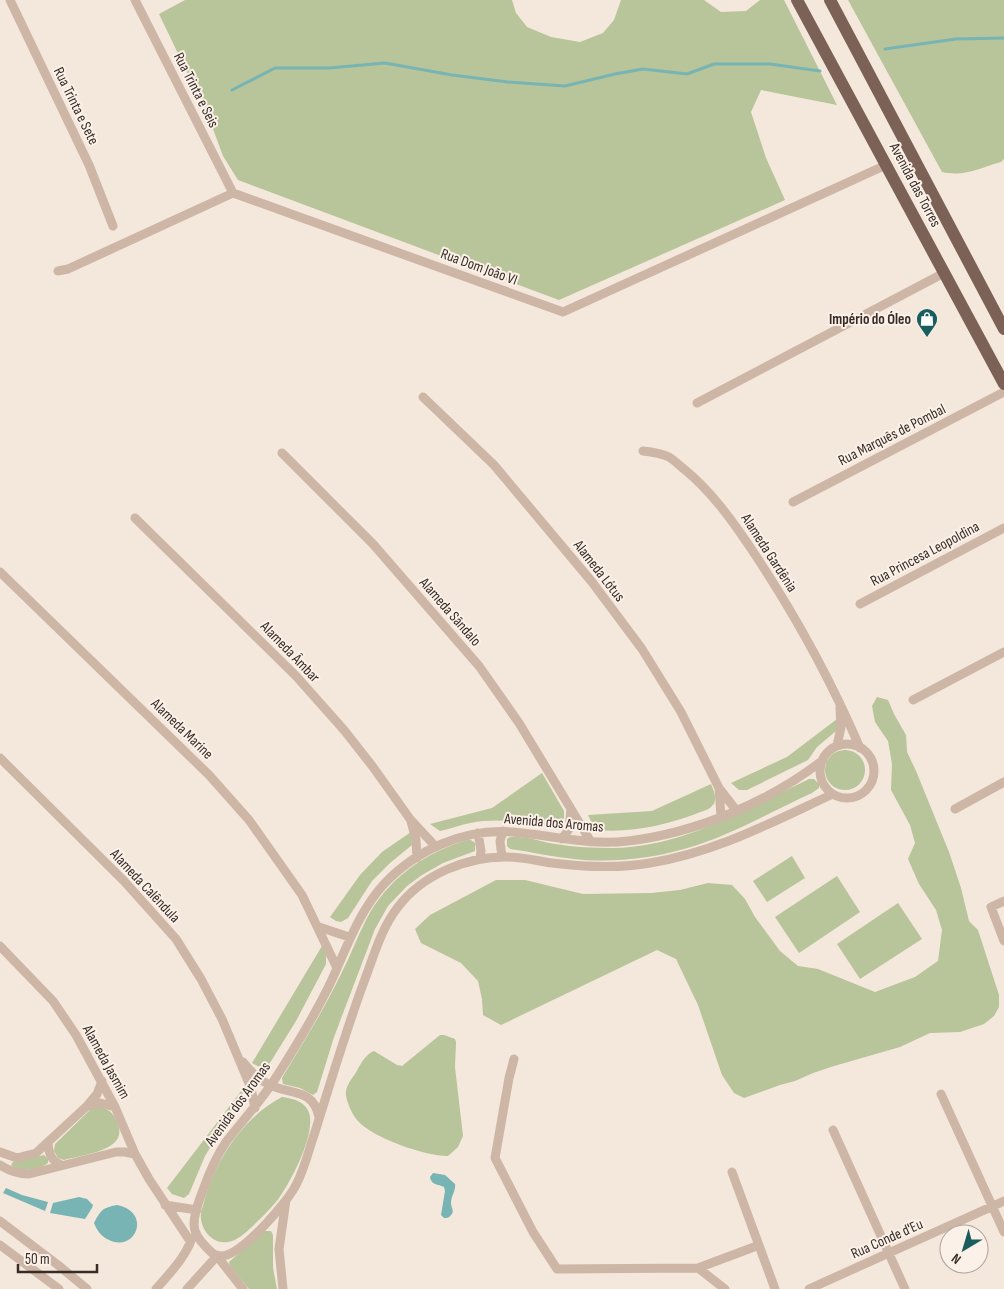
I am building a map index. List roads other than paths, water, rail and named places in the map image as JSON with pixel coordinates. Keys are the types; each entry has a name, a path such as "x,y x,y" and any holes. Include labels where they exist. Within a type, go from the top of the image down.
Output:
{"main road":[{"name":"Avenida das Torres","path":"797,0 1004,384"},
{"name":"Avenida das Torres","path":"830,0 1004,329"}],"street":[{"name":"Rua Trinta e Sete","path":"10,0 90,165 113,226"},
{"name":"Rua Trinta e Seis","path":"135,0 233,193"},
{"name":"Rua Dom João VI","path":"233,193 563,312 886,165"},
{"path":"58,270 68,269 233,193"},
{"path":"697,403 944,273"},
{"name":"Rua Marquês de Pombal","path":"793,502 1004,392"},
{"name":"Alameda Lótus","path":"423,397 494,465 597,590 642,649 681,712 720,788 736,810"},
{"name":"Alameda Gardênia","path":"643,451 655,452 670,458 712,495 728,516 770,577 810,644 840,702 860,748"},
{"name":"Alameda Sândalo","path":"282,453 374,544 479,666 519,723 591,842"},
{"name":"Alameda Âmbar","path":"135,518 296,676 361,752 410,819 436,847"},
{"name":"Rua Princesa Leopoldina","path":"860,604 1004,528"},
{"name":"Alameda Marine","path":"0,572 209,775 249,820 302,895 337,968"},
{"path":"913,700 1004,652"},
{"name":"Alameda Gardênia","path":"837,746 841,727 840,702"},
{"path":"845,744 860,748 867,753 874,767 872,783 861,794 853,797 845,798 833,794 825,786 822,779 820,772 823,760 830,750 837,746 845,744"},
{"name":"Alameda Calêndula","path":"0,758 124,881 176,939 201,979 222,1019 251,1088 255,1108"},
{"name":"Avenida dos Aromas","path":"156,1289 177,1266 190,1241 195,1228 199,1200 214,1162 271,1085 329,986 349,937 365,909 384,885 402,868 436,847 463,836 478,833 503,831 591,842 623,842 662,836 706,823 736,810 798,779 823,760"},
{"path":"955,809 1004,782"},
{"name":"Alameda Lótus","path":"720,788 721,817"},
{"path":"187,1289 217,1256 227,1255 268,1224 299,1180 340,1049 374,956 396,909 410,893 434,876 459,864 480,858 502,857 592,867 623,867 652,863 700,852 744,836 833,794"},
{"path":"562,839 569,829 571,809"},
{"name":"Alameda Âmbar","path":"410,819 416,840 417,858"},
{"path":"502,857 500,842 503,831"},
{"path":"478,833 481,851 480,858"},
{"path":"1004,901 991,907 1004,941"},
{"path":"319,927 349,937"},
{"name":"Alameda Jasmim","path":"0,946 52,1001 76,1035 116,1107 135,1154 165,1205 190,1241"},
{"name":"Alameda Calêndula","path":"238,1056 250,1071 271,1085 297,1092 307,1097 315,1104 319,1118"},
{"path":"514,1059 509,1078 496,1158 533,1232 556,1269 698,1268 754,1247"},
{"path":"0,1152 17,1158 36,1154 87,1106 97,1094 102,1080"},
{"path":"941,1094 1004,1232"},
{"path":"87,1106 100,1103 116,1107"},
{"path":"833,1130 905,1289"},
{"path":"108,1154 119,1145 126,1133"},
{"path":"48,1144 54,1162 61,1165"},
{"path":"0,1165 9,1171 29,1174 108,1154 124,1152 135,1154"},
{"path":"732,1172 776,1289"},
{"path":"283,1289 279,1249 286,1199"},
{"name":"Rua Conde d'Eu","path":"809,1289 1004,1201"},
{"path":"165,1205 197,1210"},
{"path":"0,1222 87,1289"},
{"path":"195,1228 204,1244 217,1256 243,1289"},
{"path":"0,1244 59,1289"},
{"path":"698,1268 725,1289"}],"water":[{"path":"433,1173 445,1175 455,1184 451,1203 453,1212 448,1218 444,1218 441,1215 444,1187 432,1182 430,1177"},
{"path":"6,1188 22,1195 48,1202 45,1211 3,1193"},
{"path":"79,1197 87,1199 93,1205 85,1219 50,1213 53,1203"},
{"path":"117,1205 128,1209 135,1216 137,1223 136,1231 132,1237 125,1241 117,1242 102,1236 94,1223 102,1210"}],"waterway":[{"path":"885,49 956,39 1004,38"},
{"path":"232,90 275,68 329,68 385,63 452,75 508,82 565,86 643,69 687,74 714,64 770,64 820,71"}],"place":[{"name":"Império do Óleo","path":"927,338"}]}
